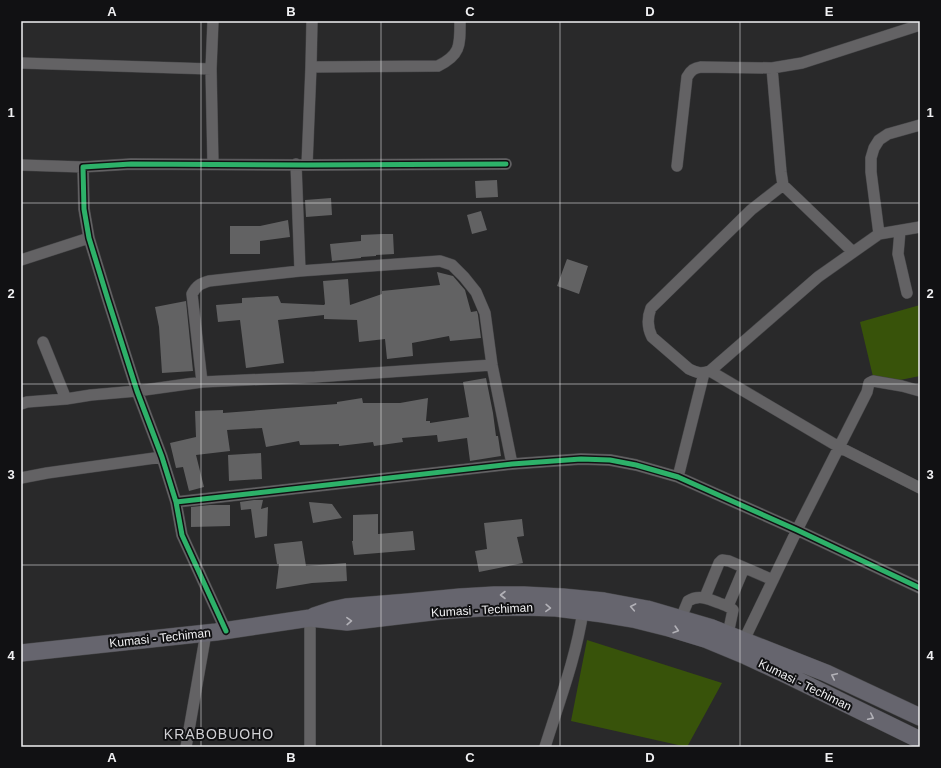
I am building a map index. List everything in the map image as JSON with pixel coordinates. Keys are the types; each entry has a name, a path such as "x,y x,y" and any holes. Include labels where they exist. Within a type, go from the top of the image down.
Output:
{"highway":[{"path":"310,618 332,610 346,607 509,594 604,601 647,609 712,628 826,673 920,718"},
{"name":"Kumasi - Techiman","path":"21,653 226,631 310,618 347,622 480,608 556,608 633,619 705,639 787,675 920,740"},
{"path":"894,728 903,709"}],"street":[{"path":"213,21 211,69 213,164"},
{"path":"300,271 302,164 311,67 312,21"},
{"path":"311,67 438,66 447,62 456,54 460,39 460,21"},
{"path":"677,166 687,77 695,68 702,66 772,68 802,63 920,25"},
{"path":"21,63 211,69"},
{"path":"772,68 783,185 853,252"},
{"path":"879,234 871,172 871,158 874,148 879,140 888,134 920,125"},
{"path":"21,165 83,167 131,164 506,164"},
{"path":"83,167 84,209 89,238 108,300 137,391 162,457 176,502 182,535 226,631"},
{"path":"783,185 751,210 651,308 648,324 649,331 652,337 689,369 695,372 707,372 839,447 920,488"},
{"path":"678,477 707,372 818,277 879,234 920,227"},
{"path":"900,231 898,254 907,293"},
{"path":"21,260 89,238"},
{"path":"202,382 192,294 195,288 200,284 209,281 300,271 440,261 452,264 476,292 485,312 492,365 512,464"},
{"path":"43,342 66,399"},
{"path":"21,404 27,402 137,391 202,382 315,377 492,365"},
{"path":"744,640 797,530 867,392 869,383 873,381 920,391"},
{"path":"21,478 46,473 162,457"},
{"path":"176,502 512,464 581,458 610,460 636,465 678,477 797,530 920,588"},
{"path":"705,597 720,561 722,560 729,561 773,580"},
{"path":"728,606 744,568"},
{"path":"681,618 688,601 696,597 705,597 728,606 734,612 728,634"},
{"path":"545,747 570,669 581,626 583,611"},
{"path":"310,618 310,747"},
{"path":"186,747 206,633"}],"green space":[{"path":"920,305 920,376 875,385 860,322"},
{"path":"587,640 722,683 687,747 571,721"}],"building":[{"path":"497,180 498,197 476,198 475,181"},
{"path":"331,198 332,215 306,217 305,200"},
{"path":"481,211 487,230 472,234 467,215"},
{"path":"288,220 290,237 260,241 260,254 230,254 230,226 260,226"},
{"path":"393,234 394,254 332,261 330,244 361,241 361,235"},
{"path":"567,259 588,266 579,294 557,286"},
{"path":"437,272 453,276 465,290 471,312 477,311 481,338 450,341 449,336 412,343 413,356 387,359 385,339 359,342 357,320 324,319 324,315 278,320 284,363 246,368 240,320 218,322 216,305 242,303 242,298 278,296 281,303 324,305 323,281 348,279 350,305 382,294 382,291 440,285"},
{"path":"186,301 193,371 162,373 159,327 155,307"},
{"path":"486,378 501,456 470,461 467,438 438,442 437,435 402,438 403,442 374,446 373,442 339,446 339,444 300,445 299,441 266,447 262,428 227,430 230,451 196,455 204,487 189,491 183,467 176,468 170,443 196,437 195,411 223,410 223,413 337,404 337,402 362,398 363,403 400,403 428,398 426,421 430,421 430,423 469,417 463,382"},
{"path":"261,453 262,479 229,481 228,455"},
{"path":"263,500 261,509 268,507 267,536 255,538 251,509 241,510 240,502"},
{"path":"309,502 332,504 342,518 313,523"},
{"path":"230,505 230,526 191,527 191,507"},
{"path":"378,514 378,534 413,531 415,550 354,555 352,541 353,515"},
{"path":"522,519 524,536 517,537 523,563 479,572 475,551 487,549 484,523"},
{"path":"302,541 306,566 346,563 347,581 312,583 276,589 279,564 277,564 274,544"}],"cycle path":[{"path":"226,631 182,535 176,502 162,457 137,391 108,300 89,238 84,209 83,167 131,164 506,164"},
{"path":"176,502 512,464 581,459 610,460 636,465 678,477 797,530 920,588"}],"district":[{"name":"KRABOBUOHO","path":"219,734"}]}
